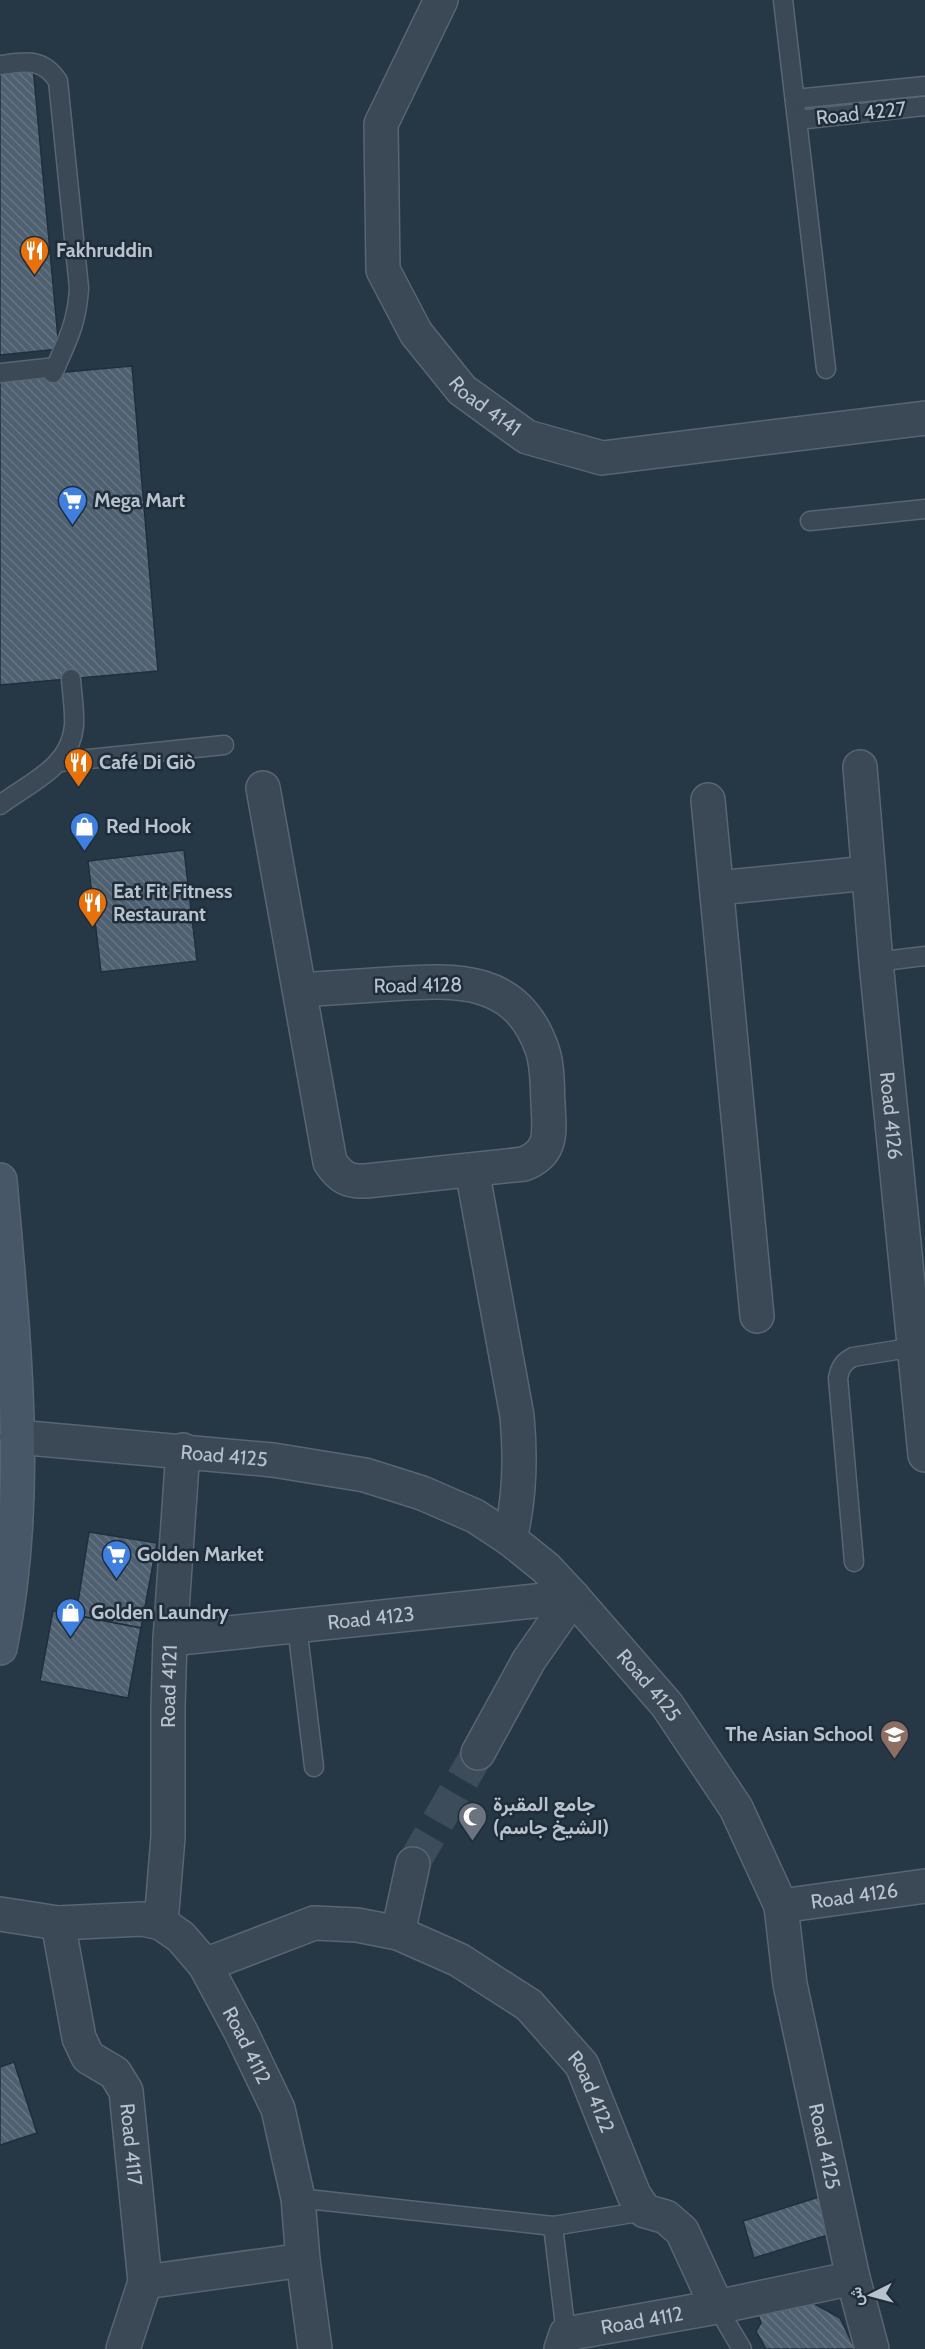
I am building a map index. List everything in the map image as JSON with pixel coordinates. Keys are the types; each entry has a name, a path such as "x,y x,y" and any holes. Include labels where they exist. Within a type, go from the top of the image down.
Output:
{"street":[{"name":"Road 4141","path":"441,0 381,124 383,270 416,333 462,390 527,437 602,458 925,418"},
{"name":"Road 4126","path":"860,767 868,873 877,949 876,962 916,1267 915,1347 925,1455"},
{"name":"Road 4128","path":"263,788 330,1162 337,1172 345,1179 355,1182 524,1164 535,1160 543,1151 549,1140 547,1077 543,1051 532,1027 515,1007 494,992 469,983 443,980 300,990"},
{"path":"708,800 757,1316"},
{"path":"718,888 868,873"},
{"path":"472,1170 520,1443 519,1497 510,1539"},
{"path":"0,1180 17,1437 17,1508 10,1600 0,1648"},
{"name":"Road 4125","path":"17,1437 183,1450 273,1460 365,1475 422,1493 475,1516 510,1539 546,1568 573,1596 668,1705 736,1808 782,1906 790,1984 853,2278 872,2349"},
{"name":"Road 4121","path":"161,1923 168,1837 168,1707 171,1639 183,1450"},
{"path":"478,1753 529,1660 573,1596"},
{"name":"Road 4123","path":"171,1639 573,1596"},
{"path":"398,1933 413,1864"},
{"name":"Road 4126","path":"782,1906 925,1886"},
{"path":"0,1914 58,1923 142,1919 161,1923"},
{"name":"Road 4117","path":"58,1923 79,2038 88,2057 115,2073 126,2091 145,2282 123,2349"},
{"name":"Road 4112","path":"161,1923 181,1937 205,1965 241,2032 278,2109 298,2198 303,2260 315,2349"},
{"name":"Road 4122","path":"205,1965 314,1923 357,1925 398,1933 459,1960 529,2005 582,2065 634,2195 645,2211"},
{"path":"645,2211 666,2217 682,2230 717,2307 853,2278"},
{"path":"145,2282 303,2260"},
{"name":"Road 4112","path":"563,2342 717,2307"}],"lane":[{"path":"783,0 826,369"},
{"path":"0,65 28,62 41,64 51,70 58,81 79,288 74,325 55,370 0,373"},
{"path":"795,99 925,86"},
{"name":"Road 4227","path":"798,120 925,106"},
{"path":"810,521 925,509"},
{"path":"0,805 45,776 60,762 71,744 74,724 71,678"},
{"path":"60,762 224,745"},
{"path":"876,962 925,956"},
{"path":"854,1562 838,1378 840,1369 846,1360 852,1357 915,1347"},
{"path":"297,1626 314,1767"},
{"path":"298,2198 553,2226 645,2211"},
{"name":"Road 4112","path":"553,2226 563,2342"},
{"path":"717,2307 742,2349"}],"building":[{"path":"33,67 59,349 0,355 0,70"},
{"name":"Mega Mart","path":"132,366 158,671 0,685 0,378"},
{"path":"184,850 197,961 101,972 88,861"},
{"name":"Golden Market","path":"89,1532 157,1543 141,1628 76,1615"},
{"path":"53,1611 141,1628 128,1698 40,1681"},
{"path":"14,2062 37,2133 0,2145 0,2067"},
{"path":"822,2196 834,2233 754,2258 743,2221"},
{"path":"813,2303 840,2318 855,2349 766,2349 756,2331 761,2323 756,2309"}],"tunnel":[{"path":"413,1864 478,1753"}],"place":[{"name":"Fakhruddin","path":"35,276"},
{"name":"Mega Mart","path":"73,526"},
{"name":"Café Di Giò","path":"78,788"},
{"name":"Red Hook","path":"85,852"},
{"name":"Eat Fit Fitness Restaurant","path":"92,928"},
{"name":"Golden Market","path":"116,1580"},
{"name":"Golden Laundry","path":"70,1638"},
{"name":"The Asian School","path":"894,1760"},
{"name":"جامع المقبرة (الشيخ جاسم)","path":"472,1842"}]}
